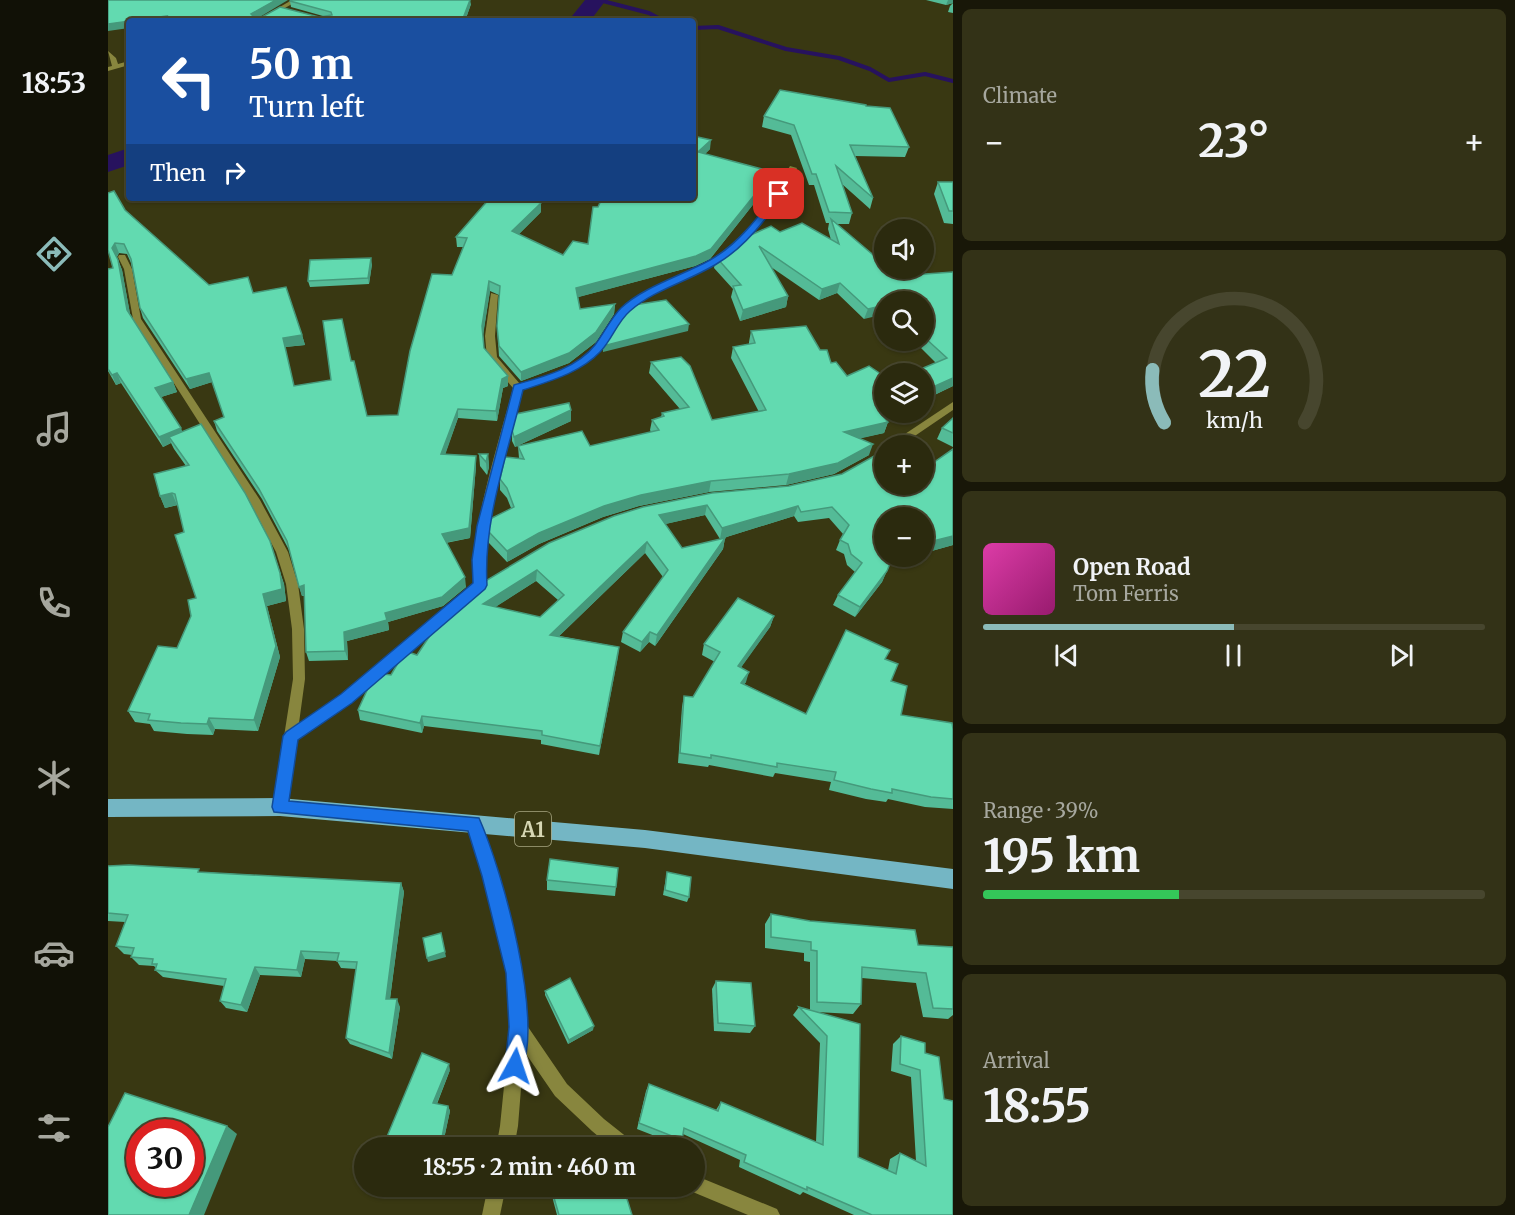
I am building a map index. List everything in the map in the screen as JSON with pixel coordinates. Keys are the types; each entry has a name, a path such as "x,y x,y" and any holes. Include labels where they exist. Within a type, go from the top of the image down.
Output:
{"highway":[{"name":"A1","path":"110,808 280,807 645,839 952,879"}],"street":[{"path":"264,18 296,0"},
{"path":"282,9 290,11"},
{"path":"108,53 114,59 111,68"},
{"path":"111,68 126,64"},
{"path":"518,388 573,367 597,350 625,310 642,298 714,262 735,248 768,210 793,168"},
{"path":"122,257 128,269 137,319 256,504 282,552 292,584 298,628 299,679 280,807"},
{"path":"494,295 490,336 492,358 518,388"},
{"path":"473,591 483,526 518,388"},
{"path":"908,435 952,405"},
{"path":"291,736 346,699 473,591 494,576"},
{"path":"473,824 491,876 515,973 518,1027 506,1137"},
{"path":"518,1027 561,1090 613,1137"},
{"path":"705,1188 771,1215"},
{"path":"491,1215 495,1197"}],"building":[{"path":"108,0 276,0 251,14 254,17 262,17 280,7 319,17 332,15 331,12 290,1 470,0 463,18 166,18 167,16 126,18 126,22 108,24"},
{"path":"780,90 866,106 890,108 909,147 850,145 873,198 836,166 852,213 829,212 816,174 812,174 794,125 764,116"},
{"path":"696,137 711,140 698,152 773,172 711,249 696,256 576,288 580,309 615,304 596,332 569,353 521,372 499,346 497,326 500,286 489,281 482,326 484,348 508,376 502,379 496,411 458,409 441,454 476,456 469,528 442,534 465,577 442,597 385,613 387,620 344,632 345,651 306,652 304,585 299,587 287,541 259,489 214,421 224,417 209,373 186,379 140,308 131,259 124,244 115,243 112,248 118,260 127,310 173,382 155,388 181,428 159,437 117,373 112,375 108,369 108,269 113,268 108,250 108,193 114,191 125,210 209,285 248,277 253,293 286,287 302,335 283,338 294,386 331,380 323,321 342,319 367,416 398,415 410,351 432,274 452,275 467,238 456,237 487,201 541,203 512,231 563,255 573,241 588,244 593,207 598,207 601,201 696,201"},
{"path":"938,182 953,182 953,211 949,211"},
{"path":"831,219 874,256 874,279 934,279 934,273 953,272 953,378 934,387 934,363 947,358 934,346 934,291 874,291 874,308 868,309 840,283 822,289 759,246 788,296 743,310 733,286 741,285 716,257 744,238 771,226 780,232 802,223 839,244"},
{"path":"371,258 368,278 308,281 310,260"},
{"path":"666,300 689,324 603,346 624,315 634,305"},
{"path":"806,326 820,350 827,350 831,363 836,362 847,376 869,366 874,369 874,423 884,423 844,432 873,444 838,463 789,474 711,481 641,495 604,506 539,533 507,551 489,532 490,519 514,507 507,488 500,479 505,457 524,459 518,446 582,431 590,446 659,430 652,420 664,416 662,413 689,407 651,362 681,357 690,366 712,420 766,410 733,347 755,343 751,331"},
{"path":"569,403 571,410 514,437 512,430 516,414"},
{"path":"953,418 953,433 942,428"},
{"path":"201,424 245,493 270,541 280,573 282,589 263,594 276,646 254,720 209,718 207,724 148,720 150,714 128,711 158,646 177,648 191,616 188,600 196,598 175,535 184,532 175,494 160,496 154,474 189,465 169,437"},
{"path":"953,449 953,536 934,541 934,507 874,507 874,567 889,567 860,607 838,595 862,563 851,554 848,544 840,540 849,525 832,507 801,512 798,506 722,528 707,505 659,515 682,548 725,538 657,635 650,632 642,642 623,632 668,570 647,542 550,635 619,647 600,746 542,735 542,731 422,716 420,723 358,710 375,673 391,675 405,651 417,655 445,613 477,586 549,543 614,516 643,507 712,493 789,486 842,474 874,456 874,495 934,495 934,462","holes":["537,570 564,595 540,617 483,604"]},
{"path":"479,454 488,454 486,462"},
{"path":"738,598 774,616 738,666 749,672 741,683 806,714 846,630 890,650 885,659 898,664 891,681 907,686 901,715 952,723 953,799 892,789 892,793 871,789 834,780 836,772 777,763 777,767 711,755 711,758 680,753 684,696 693,697 720,652 704,644"},
{"path":"550,859 618,868 616,887 547,880"},
{"path":"108,866 199,869 198,872 401,883 386,999 397,999 389,1053 346,1038 357,962 337,961 339,953 301,951 297,970 255,967 241,1005 220,1001 226,979 155,970 157,964 152,964 153,959 131,957 134,948 116,946 128,915 108,913"},
{"path":"667,872 691,877 689,897 665,890"},
{"path":"771,914 810,921 915,930 918,945 953,947 953,1009 933,1008 926,973 862,967 861,1004 817,1002 817,951 811,950 811,942 771,937"},
{"path":"441,933 445,952 427,958 423,938"},
{"path":"570,978 594,1026 569,1040 545,991"},
{"path":"716,981 751,983 755,1026 718,1023"},
{"path":"799,1007 860,1024 858,1157 896,1174 900,1153 926,1166 920,1070 900,1064 901,1036 925,1043 925,1053 939,1057 944,1099 953,1101 953,1215 872,1215 744,1162 746,1155 684,1128 682,1137 674,1137 639,1123 649,1084 718,1111 721,1102 823,1145 827,1036"},
{"path":"422,1053 449,1064 433,1103 448,1106 442,1137 387,1137"},
{"path":"125,1093 227,1126 204,1180 204,1119 126,1119 126,1197 197,1197 189,1215 108,1215 108,1127"},
{"path":"554,1197 626,1197 632,1215 559,1215"}],"waterway":[{"path":"581,18 596,0"},
{"path":"599,0 649,13 658,18"},
{"path":"696,28 718,27 786,49 839,58 870,69 889,80 925,74 953,81"},
{"path":"108,164 126,157"}],"route":[{"path":"515,1066 518,1027 515,973 491,876 473,824 280,807 291,736 346,699 480,585 479,560 483,526 492,498 518,388 573,367 597,350 625,310 642,298 714,262 735,248 779,194"}]}
